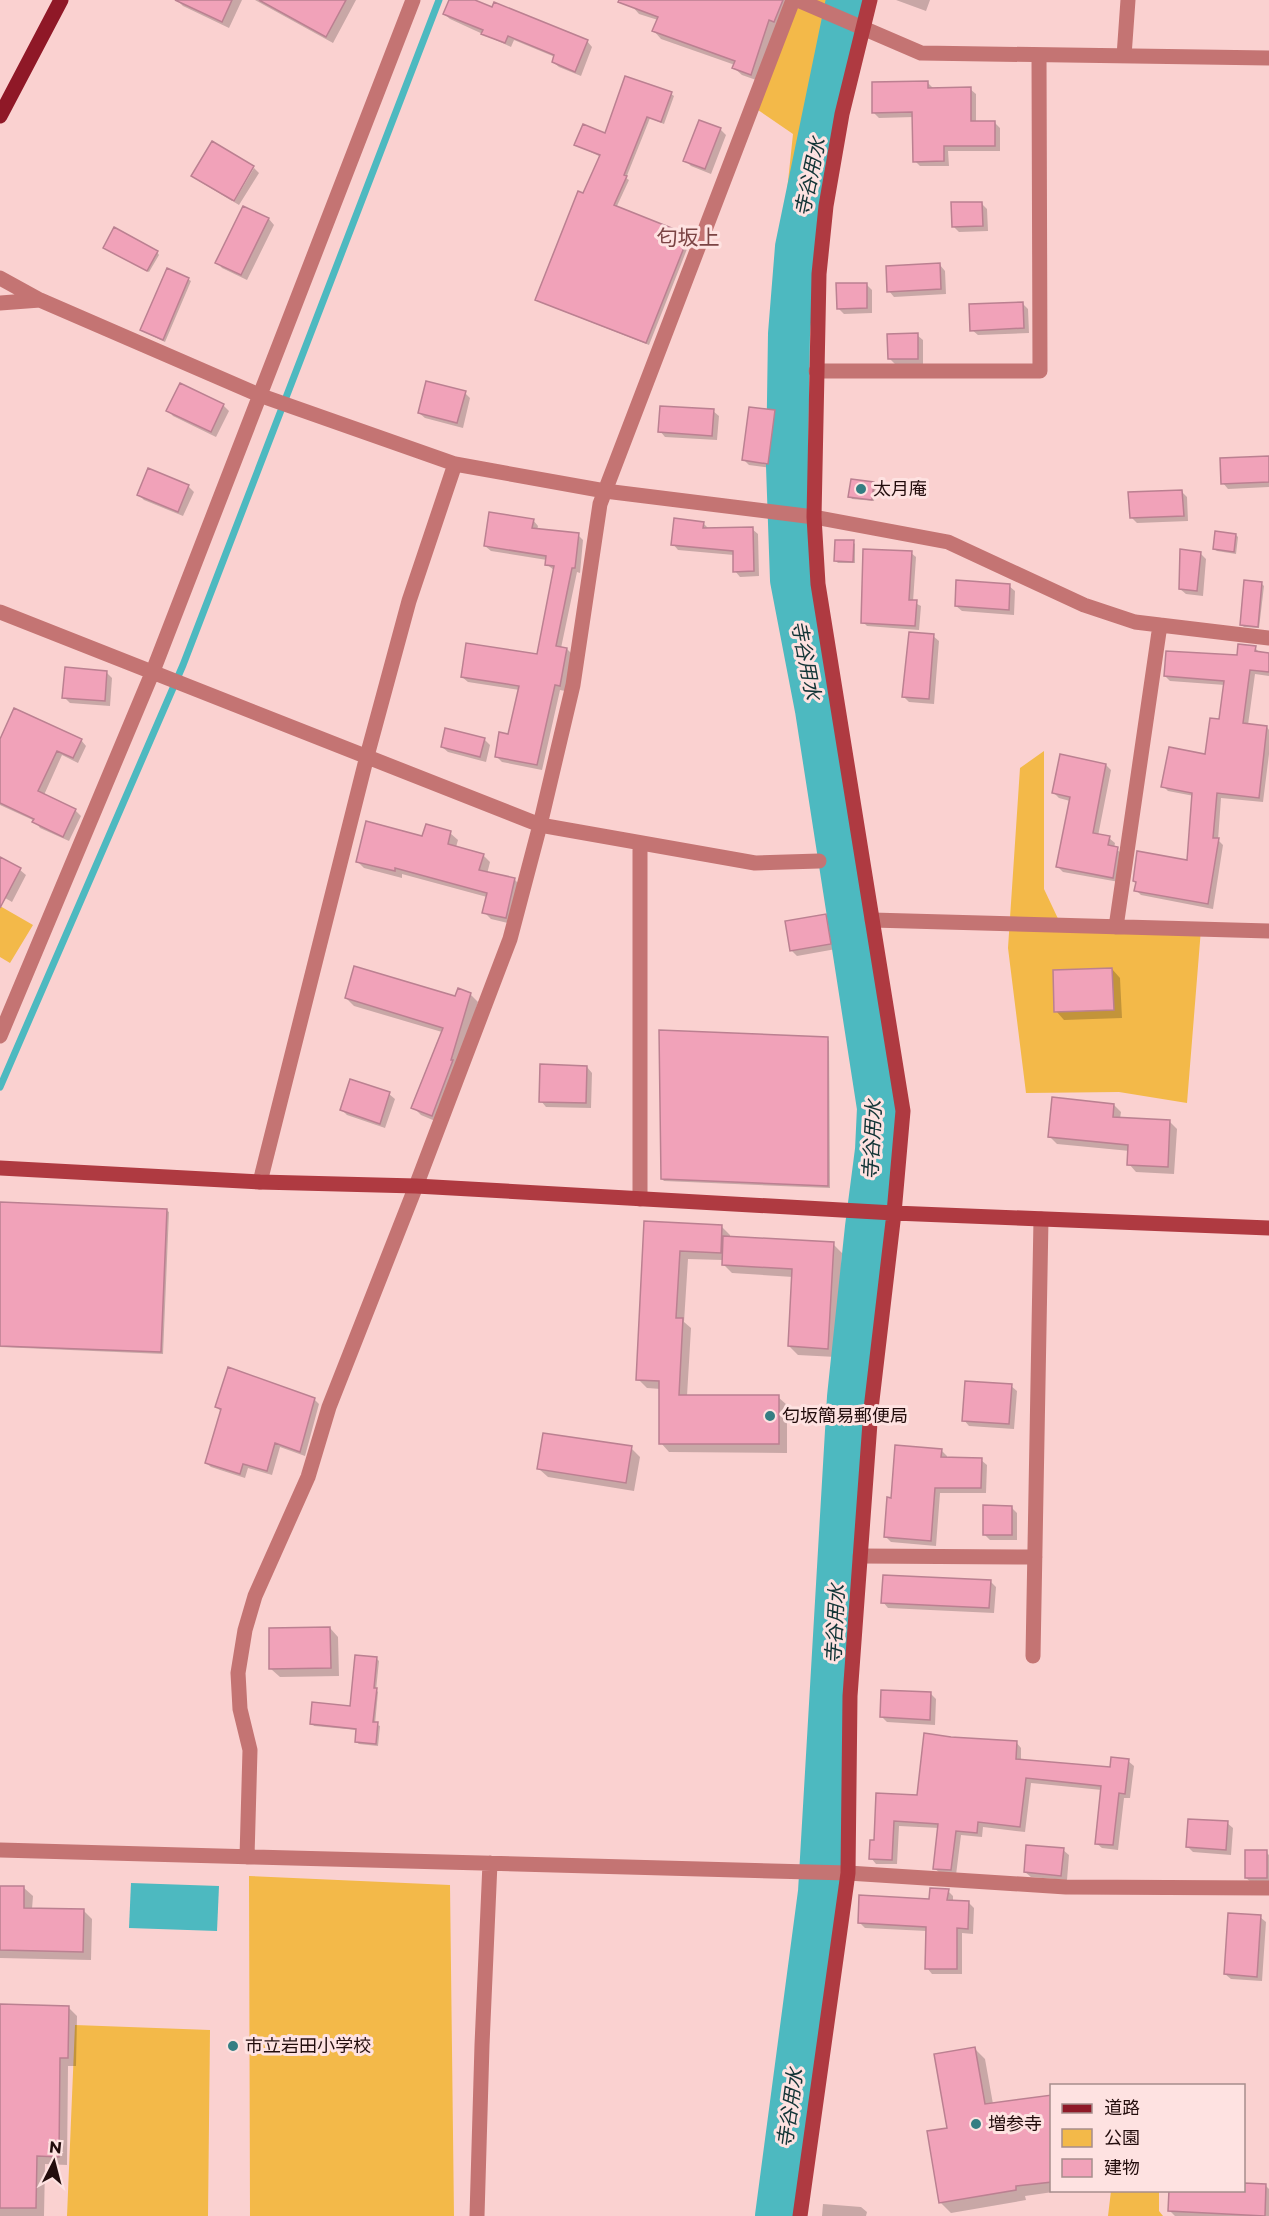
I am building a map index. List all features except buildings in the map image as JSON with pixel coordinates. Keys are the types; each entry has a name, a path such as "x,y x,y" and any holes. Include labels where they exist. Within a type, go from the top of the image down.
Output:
{"main road":[{"path":"0,116 61,0"}],"street":[{"path":"0,1036 153,671 413,0"},
{"path":"247,1857 249,1750 240,1710 238,1673 255,1596 308,1478 328,1407 416,1186 510,939 573,685 600,504 793,0"},
{"path":"798,0 921,53 1269,58"},
{"path":"800,2216 849,1872 850,1696 871,1409 894,1213 903,1112 818,584 814,517 819,274 826,206 842,114 870,0"},
{"path":"1124,56 1128,0"},
{"path":"816,371 1040,370 1039,55"},
{"path":"0,278 40,300 259,395 455,464 604,491 814,517 948,542 1084,604 1135,622 1269,638"},
{"path":"0,303 40,300"},
{"path":"260,1182 367,756 412,590 455,464"},
{"path":"0,612 540,825 755,863 819,861"},
{"path":"1116,927 1160,626"},
{"path":"640,843 640,1199"},
{"path":"872,920 1269,931"},
{"path":"0,1168 260,1182 416,1186 894,1213 1269,1228"},
{"path":"1034,1656 1041,1219"},
{"path":"860,1556 1035,1557"},
{"path":"0,1850 849,1872 1066,1887 1269,1888"},
{"path":"477,2216 490,1863"}],"green space":[{"path":"799,0 859,0 800,352 770,353 793,134 758,110"},
{"path":"1044,751 1044,889 1061,925 1201,929 1187,1103 1119,1092 1026,1093 1008,948 1020,768"},
{"path":"0,906 33,925 10,963 0,957"},
{"path":"249,1876 450,1885 454,2216 250,2216"},
{"path":"75,2025 210,2030 208,2216 67,2216"},
{"path":"1111,2192 1159,2192 1159,2211 1163,2216 1108,2216"}],"water":[{"path":"131,1883 219,1886 217,1931 129,1928"}],"waterway":[{"path":"0,1087 183,665 439,0"},
{"name":"寺谷用水","path":"776,2216 819,1892 848,1397 876,1150 878,1108 816,710 791,580 787,466 789,334 796,247 847,0"}],"place":[{"name":"太月庵","path":"861,489"},
{"name":"匂坂簡易郵便局","path":"770,1416"},
{"name":"市立岩田小学校","path":"233,2046"},
{"name":"増参寺","path":"976,2124"}],"district":[{"name":"匂坂上","path":"688,238"}]}
